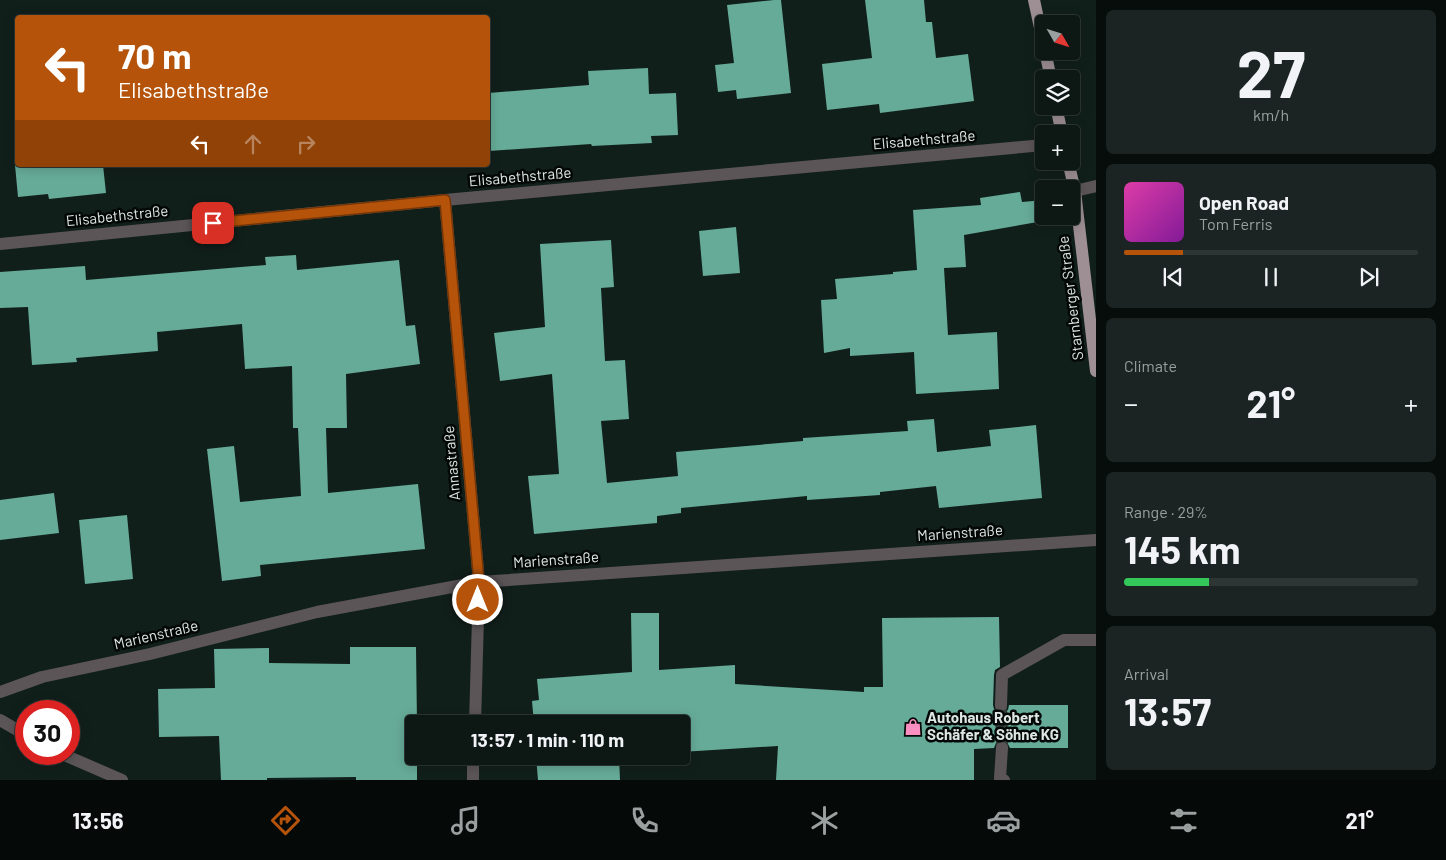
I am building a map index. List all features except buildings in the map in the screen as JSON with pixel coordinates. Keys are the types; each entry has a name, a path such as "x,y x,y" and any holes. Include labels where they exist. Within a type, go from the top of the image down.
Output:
{"main road":[{"path":"1034,0 1037,15"},
{"name":"Starnberger Straße","path":"1079,225 1096,371"}],"street":[{"name":"Elisabethstraße","path":"0,244 445,200 1035,146"},
{"path":"1080,190 1096,186"},
{"name":"Annastraße","path":"445,200 479,582 474,715"},
{"name":"Marienstraße","path":"0,692 42,677 150,654 317,612 479,582 1096,540"},
{"path":"1001,705 1002,675 1064,640 1096,640"},
{"path":"0,720 15,728"},
{"path":"1002,748 1000,778 1004,780"},
{"path":"80,762 122,780"},
{"path":"473,780 474,765"}],"tunnel":[{"path":"1001,705 1002,748"}],"place":[{"name":"Autohaus Robert Schäfer & Söhne KG","path":"913,727"}],"route":[{"path":"213,223 445,200 479,582 478,600"}]}
